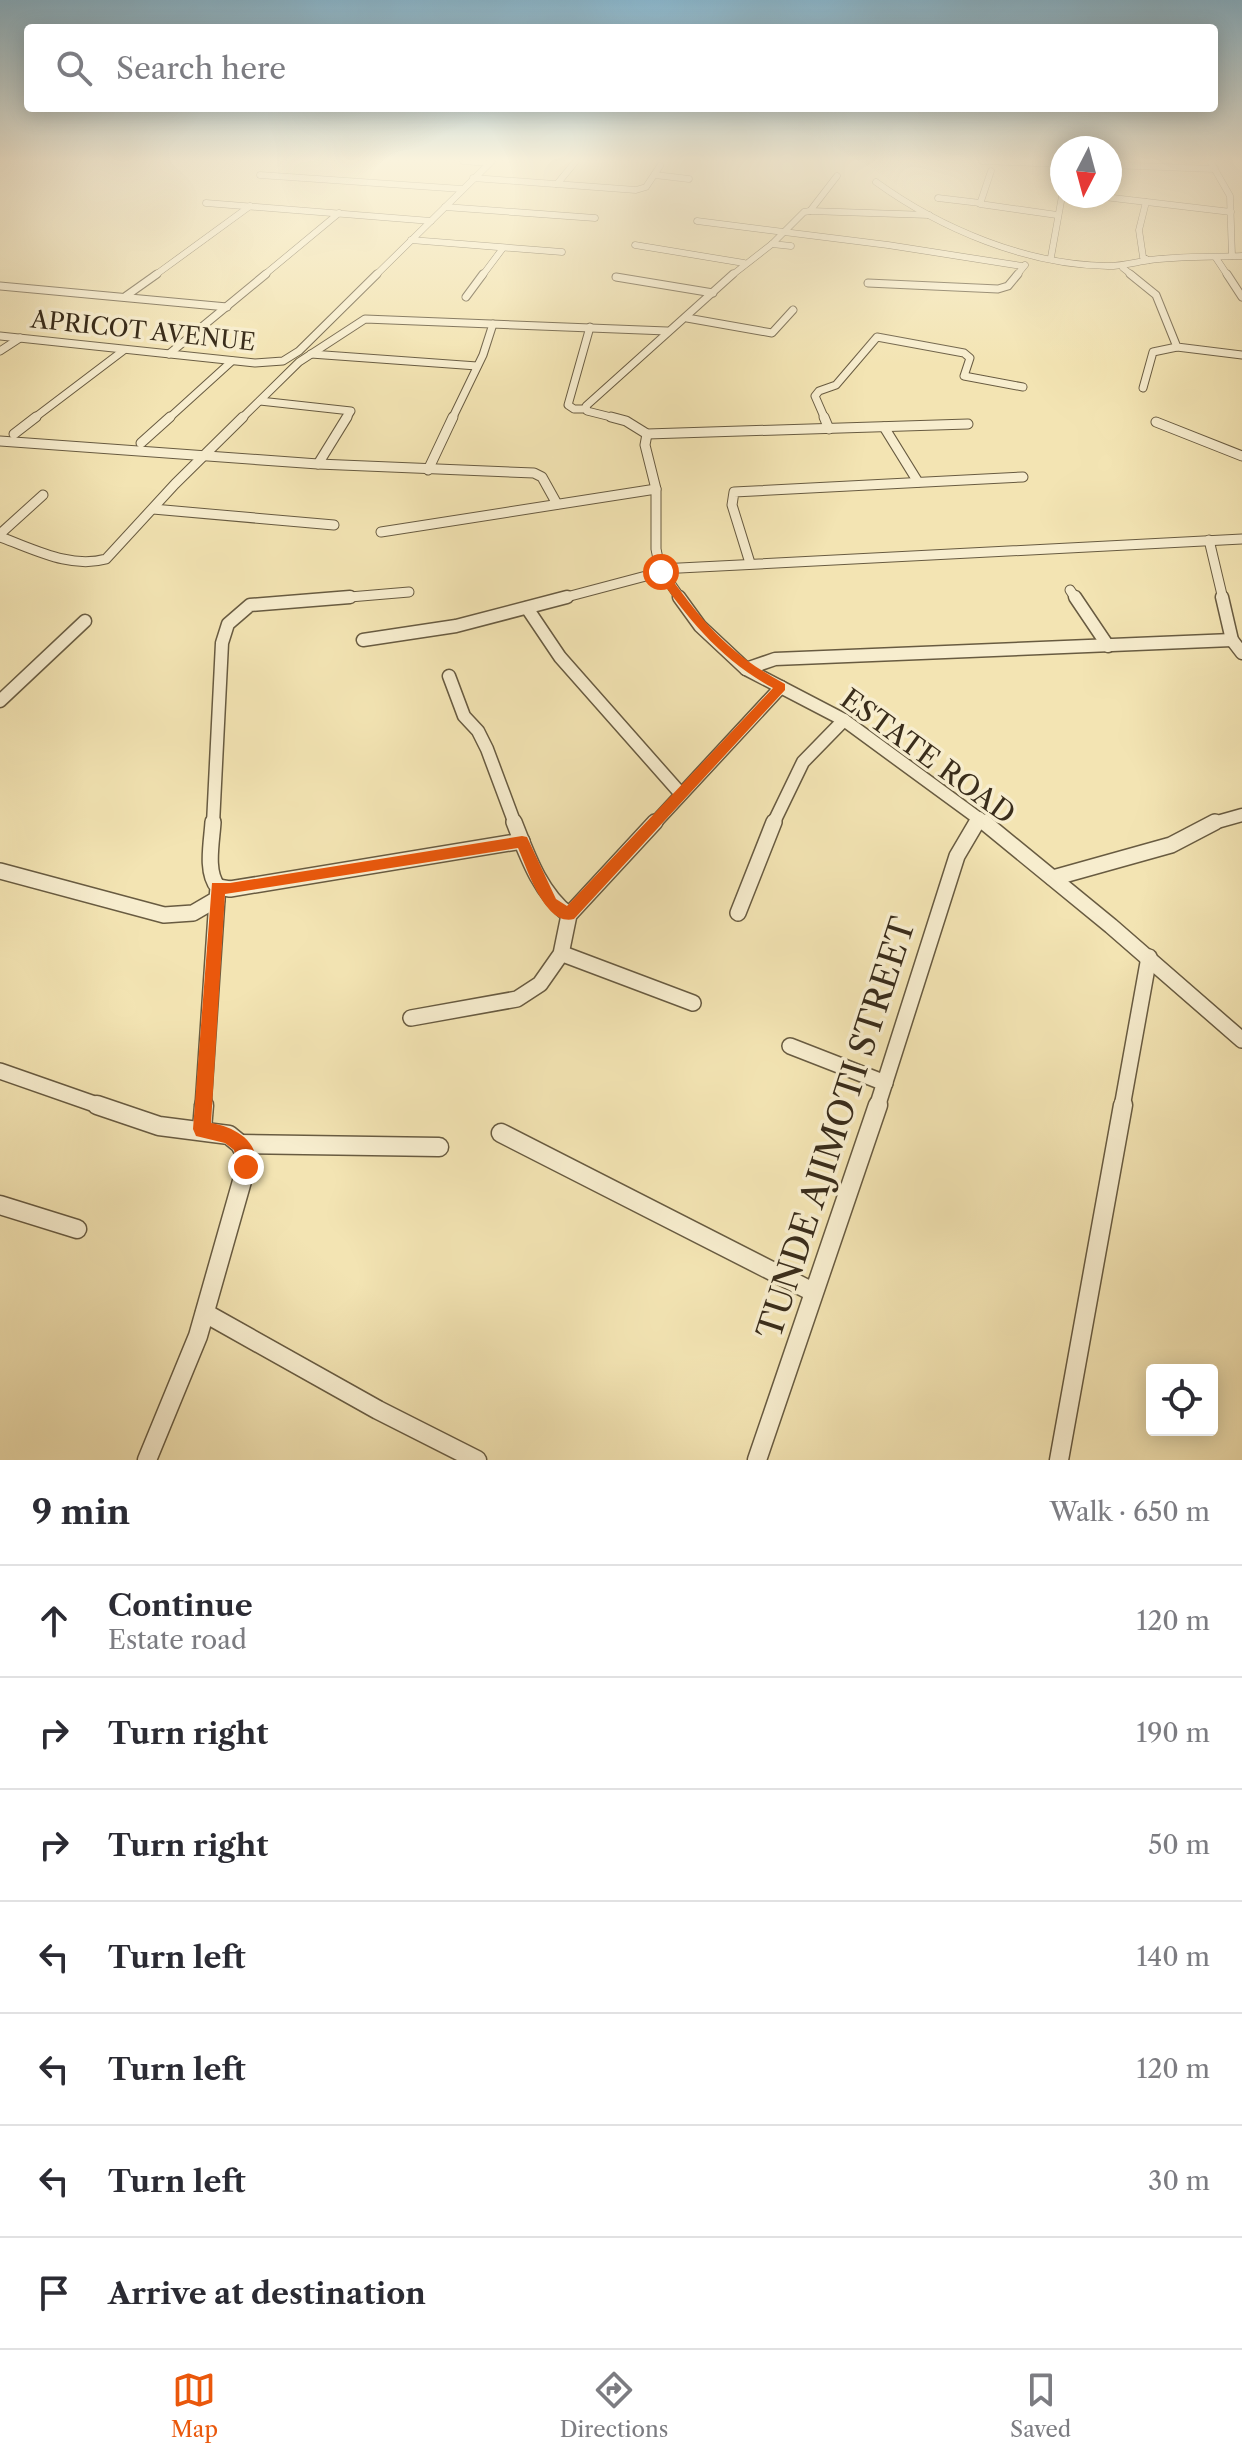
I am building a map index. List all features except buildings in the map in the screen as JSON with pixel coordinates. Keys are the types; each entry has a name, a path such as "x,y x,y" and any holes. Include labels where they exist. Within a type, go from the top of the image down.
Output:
{"street":[{"path":"126,296 218,229"},
{"path":"169,354 320,229"},
{"path":"411,240 422,229"},
{"path":"750,229 876,242 1022,266"},
{"path":"585,409 667,331 687,318 744,263 772,244 787,229"},
{"path":"953,229 1051,257 1123,268 1148,260 1242,256"},
{"path":"1051,257 1055,229"},
{"path":"1139,229 1143,257 1148,260"},
{"path":"1228,229 1227,239 1232,256"},
{"path":"411,240 562,252"},
{"name":"APRICOT AVENUE","path":"0,336 264,364 283,361 299,351 411,240"},
{"path":"772,244 791,246"},
{"path":"635,245 744,263"},
{"path":"466,297 503,248"},
{"path":"868,283 998,289 1008,286 1034,253"},
{"path":"1216,258 1242,297"},
{"path":"1123,268 1156,295 1177,347"},
{"path":"616,277 713,293"},
{"path":"0,286 227,307"},
{"path":"687,318 772,333 793,310"},
{"path":"43,495 0,535 77,562 97,563 106,559 203,456 299,362 367,318 667,331"},
{"path":"428,470 477,366 493,324"},
{"path":"590,327 568,405 626,421 647,434 968,424"},
{"path":"829,429 815,396 819,391 836,385 877,337 964,353 970,358 963,373 968,378 1023,387"},
{"path":"0,351 20,338"},
{"path":"1143,388 1153,352 1177,347 1242,355"},
{"path":"14,434 124,350"},
{"path":"311,354 477,366"},
{"path":"141,443 232,361"},
{"path":"260,401 351,411 318,464"},
{"path":"1156,422 1242,456"},
{"path":"884,427 918,482"},
{"path":"647,434 645,445 656,489 656,549 660,571"},
{"path":"0,441 318,464 534,473 542,477 557,504"},
{"path":"750,563 732,505 734,492 1023,477"},
{"path":"381,532 656,489"},
{"path":"153,509 334,525"},
{"path":"363,640 456,626 660,571 750,563 1242,539"},
{"path":"1209,540 1232,640 1242,653"},
{"name":"ESTATE ROAD","path":"660,571 700,626 746,669 844,720 979,818 1149,957 1241,1038"},
{"path":"1070,590 1108,646"},
{"path":"202,1129 217,893 212,880 212,853 222,643 228,624 250,605 409,592"},
{"path":"527,608 560,657 681,794"},
{"path":"0,701 85,621"},
{"path":"746,669 775,659 1232,640"},
{"path":"449,676 464,716 478,731 487,749 522,841 551,903 569,915"},
{"path":"411,1018 517,999 532,992 563,954 569,915 781,687"},
{"path":"738,913 781,805 803,762 844,720"},
{"path":"1053,878 1171,845 1212,823 1242,815"},
{"name":"TUNDE AJIMOTI STREET","path":"757,1460 885,1083 957,856 979,818"},
{"path":"0,871 164,915 187,916 203,911 217,893 230,889 522,841"},
{"path":"563,954 693,1003"},
{"path":"1059,1460 1149,957"},
{"path":"790,1046 885,1083"},
{"path":"0,1071 159,1126 202,1129 229,1135 240,1144 246,1156 246,1167 205,1313 147,1460"},
{"path":"501,1133 813,1292"},
{"path":"240,1144 439,1147"},
{"path":"0,1205 77,1229"},
{"path":"205,1313 378,1410 477,1460"}],"route":[{"path":"246,1167 246,1156 240,1144 229,1135 202,1129 218,887 230,889 522,841 551,903 558,911 569,915 781,687 746,669 727,653 700,626 661,572"}]}
